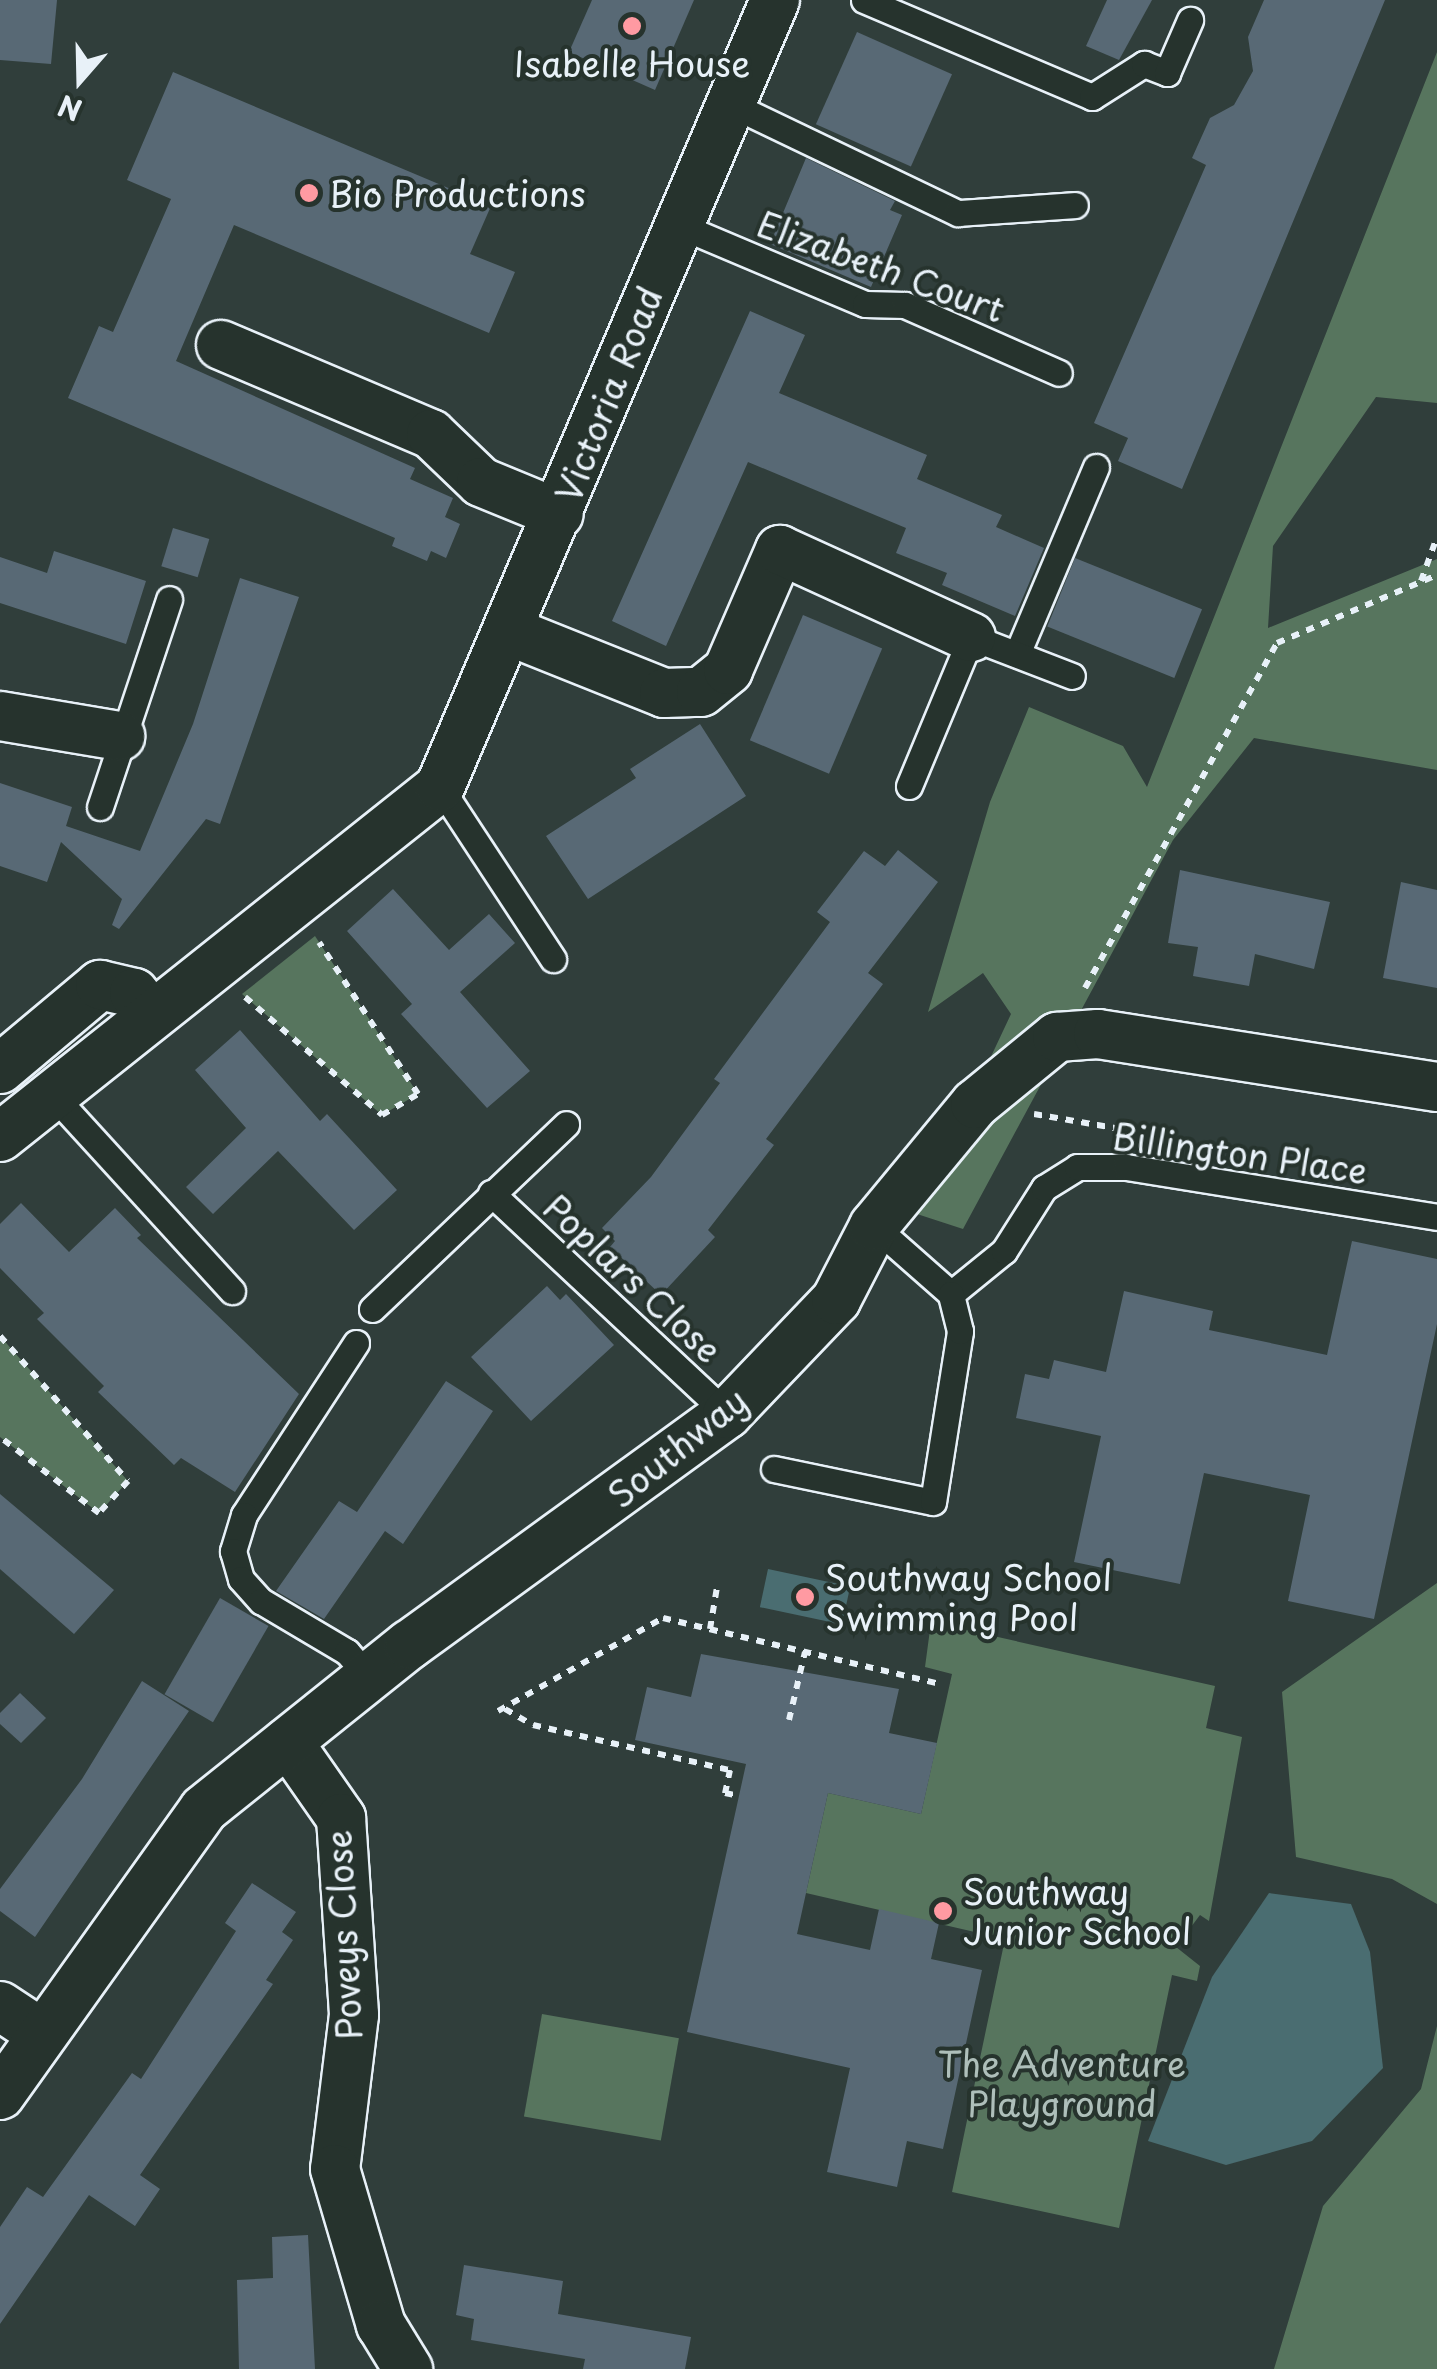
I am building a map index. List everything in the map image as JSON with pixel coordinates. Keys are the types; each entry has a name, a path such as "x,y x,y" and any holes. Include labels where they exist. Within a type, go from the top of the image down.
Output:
{"street":[{"name":"Victoria Road","path":"440,787 775,0"},
{"path":"221,344 430,434 481,482 559,514"},
{"path":"509,631 664,694 701,692 728,670 780,550 971,637"},
{"path":"0,716 120,736"},
{"path":"0,1138 150,1012 440,787"},
{"path":"0,1069 100,985 134,993 150,1012"},
{"path":"1058,1037 1098,1034 1437,1087"},
{"name":"Southway","path":"0,2096 41,2033 204,1809 370,1677 727,1414 836,1300 874,1226 975,1104 1058,1037"},
{"name":"Poveys Close","path":"288,1742 341,1818 354,2016 335,2169 381,2325 408,2369"},
{"path":"0,2006 41,2033"}],"lane":[{"path":"864,0 1092,97 1144,64 1167,72 1190,20"},
{"path":"730,104 958,212 1075,205"},
{"name":"Elizabeth Court","path":"678,225 865,304 905,305 1059,373"},
{"path":"1017,654 1096,467"},
{"path":"100,808 120,736 169,599"},
{"path":"908,786 971,637 1072,676"},
{"path":"440,787 553,959"},
{"path":"52,1094 232,1290"},
{"name":"Poplars Close","path":"372,1309 566,1124"},
{"name":"Billington Place","path":"952,1294 1004,1251 1044,1188 1077,1167 1126,1167 1437,1217"},
{"name":"Poplars Close","path":"492,1193 727,1414"},
{"path":"774,1468 933,1502 960,1331 952,1294 874,1226"},
{"path":"356,1343 244,1516 233,1552 241,1579 261,1601 347,1652 370,1677"}],"path":[{"path":"1422,581 1437,537"},
{"path":"1058,1037 1277,643 1437,575"},
{"path":"214,963 382,1114 418,1094 289,905"},
{"path":"0,1336 128,1481 100,1513 0,1437"},
{"path":"710,1629 717,1587"},
{"path":"739,1796 724,1792 730,1770 533,1724 501,1710 664,1618 936,1683"},
{"path":"789,1720 804,1652"}],"green space":[{"path":"1437,52 1437,403 1376,397 1273,546 1268,628 1437,559 1437,770 1254,738 1173,840 963,1229 917,1214 1011,1014 983,973 928,1012 990,802 1029,707 1123,746 1147,787"},
{"path":"315,936 418,1094 382,1115 242,994"},
{"path":"0,1336 128,1481 99,1513 0,1437"},
{"path":"1437,1583 1437,1904 1392,1879 1296,1857 1282,1692"},
{"name":"The Adventure Playground","path":"931,1622 1215,1686 1206,1728 1242,1737 1209,1921 1200,1915 1176,1947 1200,1966 1197,1981 1172,1975 1119,2228 952,2192 1005,1939 806,1893 828,1793 921,1814 952,1674 925,1667"},
{"path":"542,2014 679,2038 661,2141 524,2116"},
{"path":"1437,2026 1437,2369 1274,2369 1323,2206 1421,2089"}],"water":[{"name":"Southway School Swimming Pool","path":"768,1569 850,1586 842,1625 760,1607"},
{"path":"1269,1893 1351,1904 1370,1952 1383,2068 1312,2141 1226,2165 1148,2141 1212,1977"}],"building":[{"path":"0,0 57,0 51,64 0,60"},
{"name":"Isabelle House","path":"592,0 694,0 655,90 569,52"},
{"path":"1107,0 1152,0 1119,60 1086,46"},
{"path":"1264,0 1385,0 1182,489 1118,461 1128,438 1094,423 1206,165 1192,158 1210,118 1234,105 1253,71 1248,37"},
{"path":"857,32 952,74 911,167 816,124"},
{"path":"173,72 491,206 470,254 515,272 489,333 234,225 176,361 415,468 410,479 453,498 445,517 460,524 446,558 431,551 427,561 392,546 395,538 68,398 99,326 113,332 171,199 127,180"},
{"path":"806,158 895,201 890,210 902,215 871,287 770,244"},
{"path":"750,311 805,335 779,393 927,455 917,479 1002,515 996,527 1044,548 1015,616 942,585 947,573 896,553 906,528 748,462 666,646 612,621"},
{"path":"173,528 209,539 198,577 161,566"},
{"path":"54,551 146,581 126,644 0,603 0,557 47,573"},
{"path":"1075,558 1202,609 1174,678 1047,627"},
{"path":"240,578 299,597 220,824 206,819 119,929 112,925 122,899 61,842 47,882 0,866 0,783 72,807 66,826 140,851 193,724"},
{"path":"803,615 882,649 829,774 750,740"},
{"path":"700,724 746,796 588,899 546,836 636,778 630,769"},
{"path":"898,850 938,882 868,973 883,984 766,1139 774,1145 708,1230 715,1237 661,1295 610,1247 615,1241 602,1228 651,1177 720,1083 714,1079 830,922 817,912 864,851 885,866"},
{"path":"1180,870 1330,902 1314,969 1255,954 1249,986 1193,976 1198,947 1168,943"},
{"path":"1401,882 1437,890 1437,988 1383,978"},
{"path":"393,889 449,950 489,914 515,943 460,992 530,1071 487,1108 401,1014 412,1004 347,931"},
{"path":"240,1030 320,1121 327,1114 397,1190 354,1230 278,1151 213,1214 186,1187 246,1128 195,1070"},
{"path":"21,1203 69,1252 115,1208 141,1235 137,1238 299,1394 235,1492 181,1458 174,1465 98,1392 104,1386 37,1319 44,1313 0,1268 0,1224"},
{"path":"1352,1241 1437,1259 1437,1324 1374,1619 1288,1601 1310,1495 1204,1473 1180,1584 1074,1562 1101,1436 1016,1418 1025,1374 1049,1379 1054,1360 1106,1372 1124,1291 1213,1311 1209,1330 1327,1355"},
{"path":"547,1286 560,1300 566,1294 614,1345 531,1421 471,1357"},
{"path":"446,1381 493,1411 403,1544 385,1531 324,1619 276,1591 339,1501 357,1512"},
{"path":"0,1494 114,1590 74,1634 0,1569"},
{"path":"220,1598 268,1626 213,1722 164,1694"},
{"path":"701,1654 899,1689 889,1733 937,1743 921,1814 828,1793 797,1934 870,1950 879,1909 939,1923 931,1959 982,1970 943,2149 907,2141 897,2187 827,2172 850,2068 687,2032 746,1764 635,1740 647,1687 691,1697"},
{"path":"142,1681 189,1711 35,1937 0,1911 0,1889 82,1779"},
{"path":"20,1693 46,1718 21,1743 0,1724 0,1713"},
{"path":"252,1883 296,1912 282,1932 293,1940 266,1980 273,1984 140,2175 160,2189 135,2226 89,2195 0,2324 0,2227 27,2187 43,2197 132,2073 141,2079 236,1931 225,1923"},
{"path":"308,2235 315,2369 239,2369 237,2280 273,2278 272,2237"},
{"path":"464,2265 563,2281 558,2314 691,2337 685,2369 583,2369 585,2359 471,2340 474,2319 456,2315"}],"place":[{"name":"Isabelle House","path":"632,26"},
{"name":"Bio Productions","path":"309,193"},
{"name":"Southway School Swimming Pool","path":"805,1597"},
{"name":"Southway Junior School","path":"943,1911"}]}
